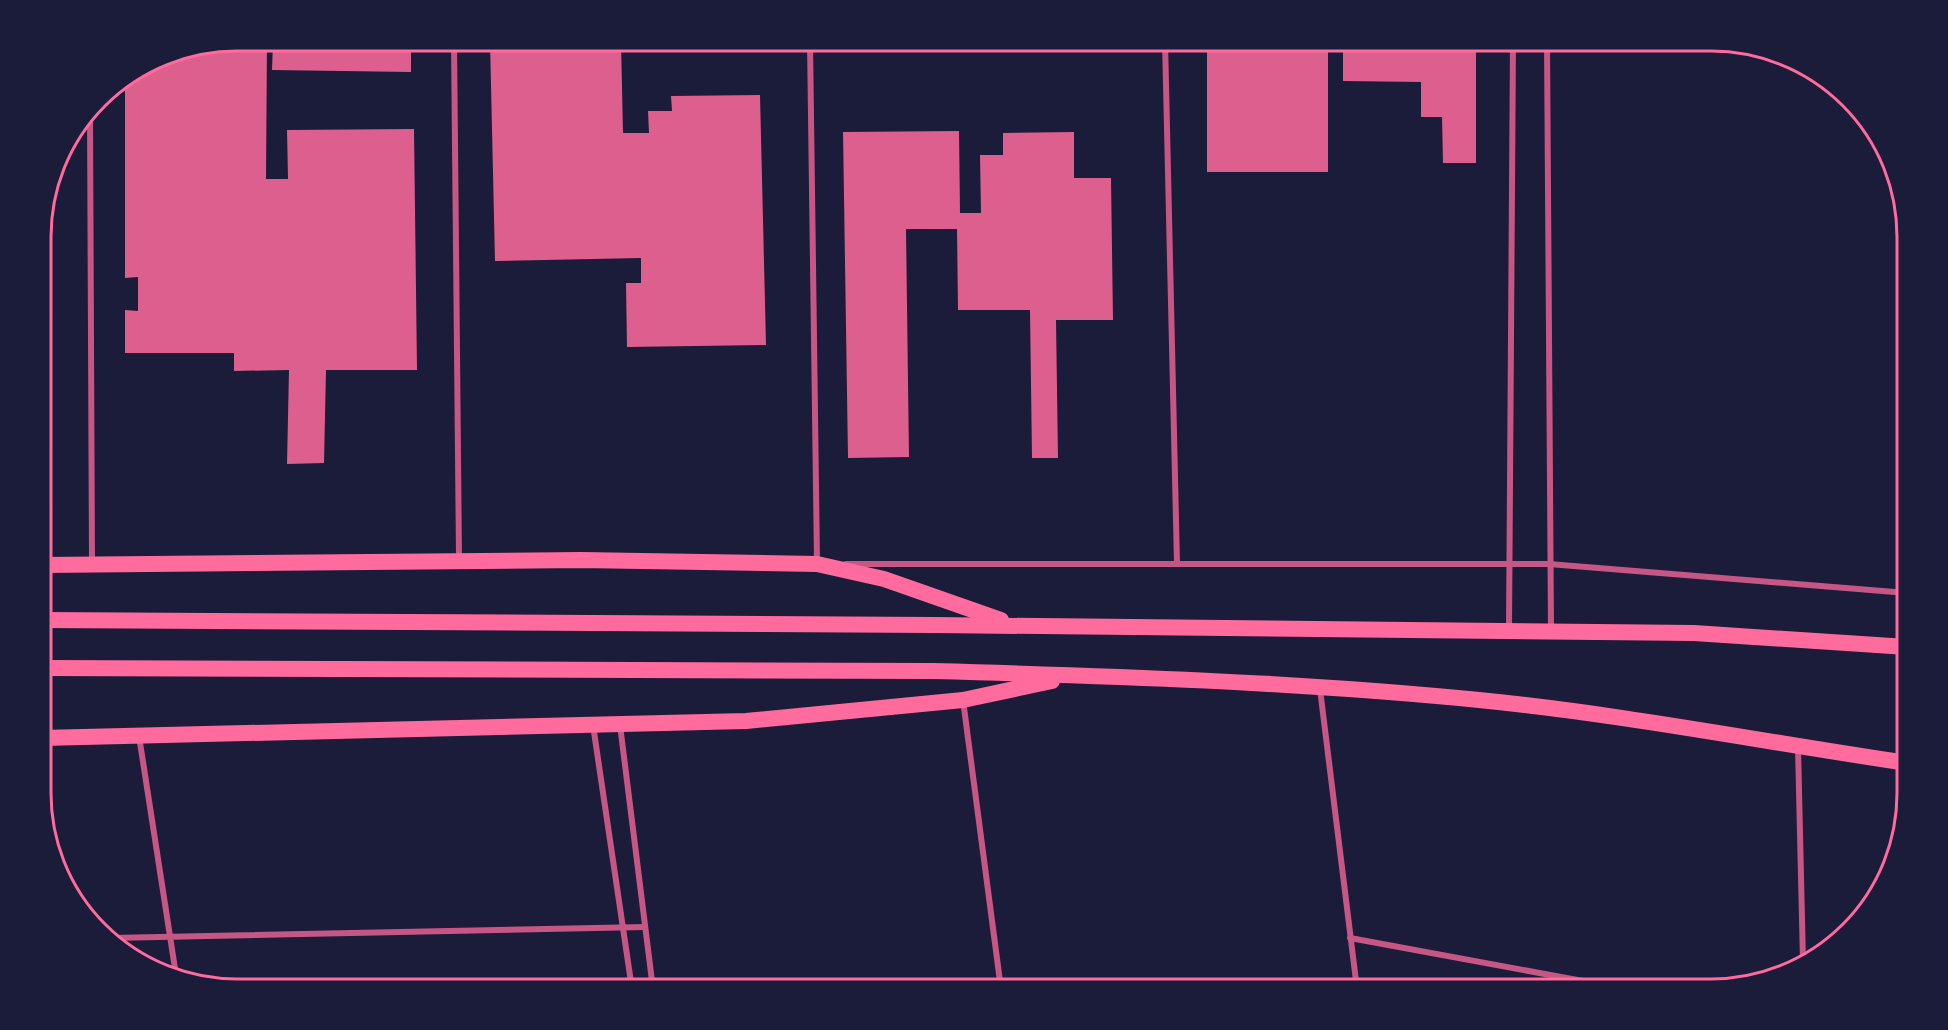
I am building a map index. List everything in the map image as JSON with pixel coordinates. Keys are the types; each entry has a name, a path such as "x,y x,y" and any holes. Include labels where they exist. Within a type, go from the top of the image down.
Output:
{"highway":[{"path":"51,565 581,560 817,564 884,579 1015,625"},
{"path":"51,620 1015,625 1694,633 1897,646"},
{"path":"51,668 933,671 1080,675 1320,688 1479,700 1652,722 1897,762"},
{"path":"51,738 746,721 963,700 1080,675"}],"street":[{"path":"454,51 459,561"},
{"path":"810,51 817,564 1549,564 1897,592"},
{"path":"1165,51 1177,564"},
{"path":"1509,631 1513,51"},
{"path":"1547,51 1551,632"},
{"path":"90,123 92,565"},
{"path":"1320,688 1356,979"},
{"path":"963,700 1000,979"},
{"path":"620,723 652,979"},
{"path":"592,725 631,979"},
{"path":"139,736 175,968"},
{"path":"1798,747 1803,955"},
{"path":"120,938 645,927"},
{"path":"1350,938 1572,979"}],"building":[{"path":"267,51 266,179 288,179 287,130 414,129 417,370 326,370 324,463 287,464 289,370 234,371 234,353 125,353 125,310 138,311 138,277 125,278 125,88 155,70 189,57 212,53"},
{"path":"273,51 411,51 411,72 272,70"},
{"path":"490,51 621,51 623,133 649,133 648,111 672,111 671,96 760,95 766,345 627,347 626,283 641,283 641,258 495,261"},
{"path":"1207,51 1328,51 1328,172 1207,172"},
{"path":"1343,51 1476,51 1476,163 1443,163 1442,117 1421,117 1421,82 1343,81"},
{"path":"959,131 960,213 981,213 980,155 1003,155 1003,133 1074,132 1074,178 1111,178 1113,320 1056,320 1058,458 1032,458 1030,310 958,310 957,229 906,229 909,457 848,458 843,132"}]}
